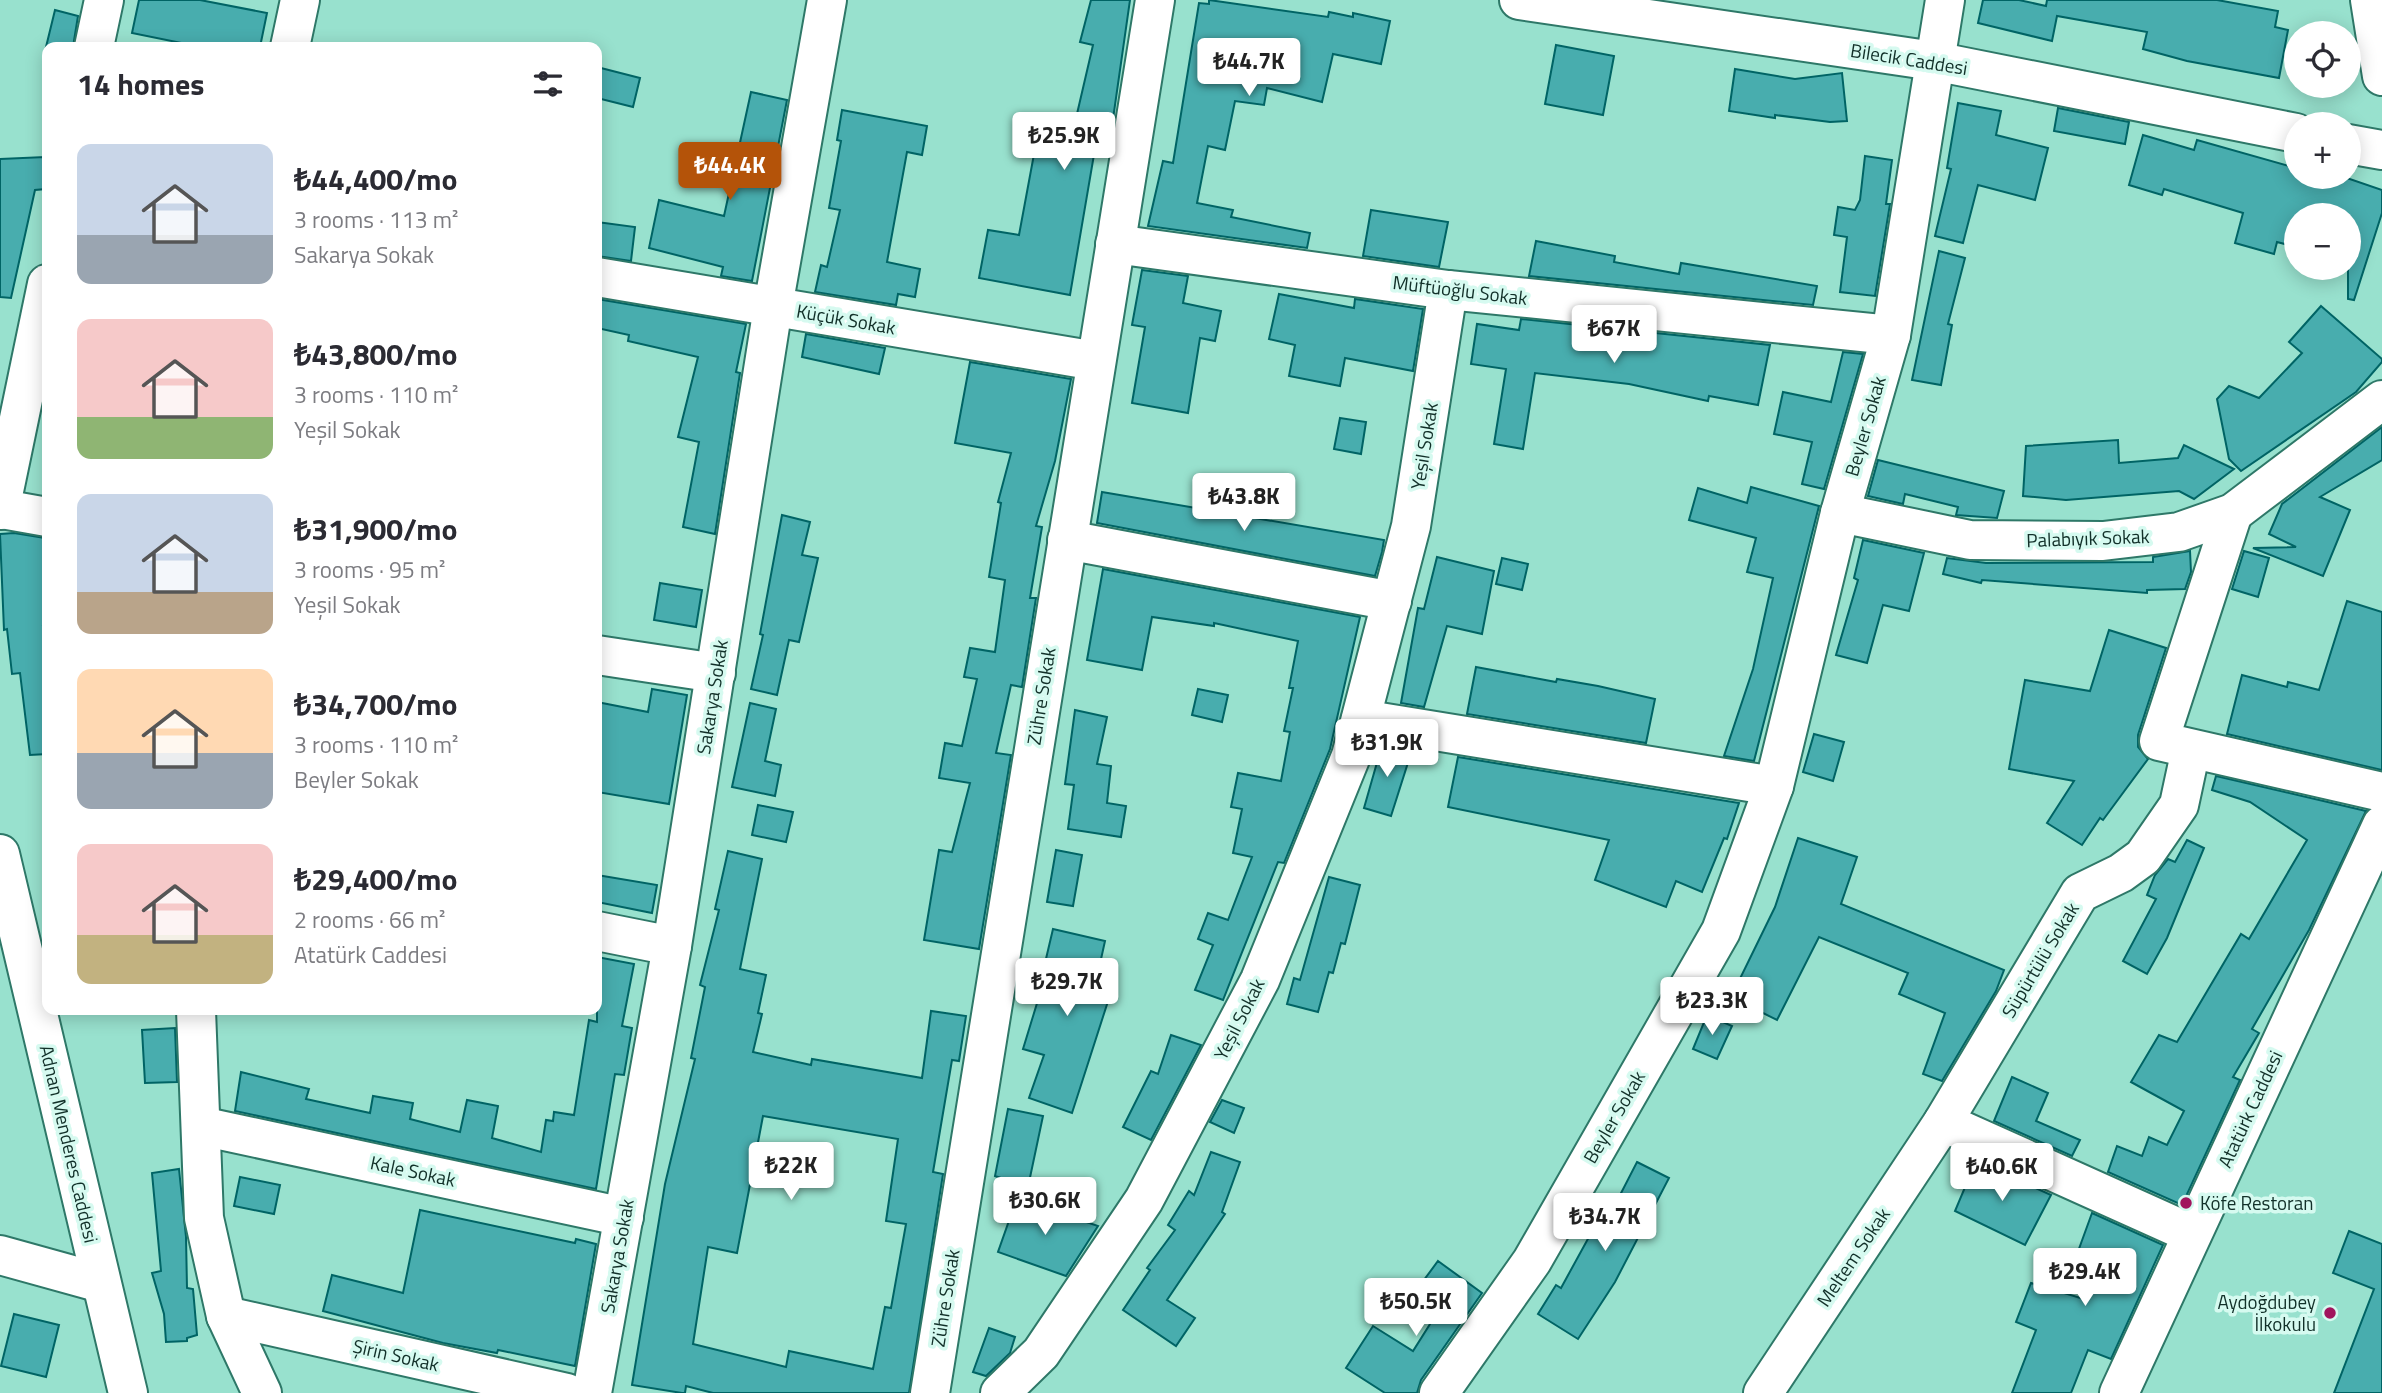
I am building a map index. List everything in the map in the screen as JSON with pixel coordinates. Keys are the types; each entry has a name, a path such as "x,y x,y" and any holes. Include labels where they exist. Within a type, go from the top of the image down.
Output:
{"street":[{"path":"95,42 104,0"},
{"path":"291,42 300,0"},
{"name":"Sakarya Sokak","path":"592,1393 673,946 773,307 827,0"},
{"name":"Zühre Sokak","path":"930,1393 1155,0"},
{"name":"Bilecik Caddesi","path":"1520,0 1934,61 2284,131"},
{"name":"Beyler Sokak","path":"1439,1393 1532,1261 1721,931 1774,786 1840,513 1891,335 1945,0"},
{"path":"2370,0 2382,76"},
{"path":"2361,146 2382,150"},
{"name":"Müftüoğlu Sokak","path":"1115,244 1448,290 1891,335"},
{"name":"Küçük Sokak","path":"602,278 1096,361"},
{"name":"Yeşil Sokak","path":"1000,1393 1041,1353 1151,1188 1260,980 1351,757 1411,526 1448,290"},
{"path":"42,308 1,509 42,516"},
{"name":"Palabıyık Sokak","path":"1840,513 1970,540 2103,541 2179,533 2233,513 2382,400"},
{"path":"2233,513 2159,741 2382,792"},
{"path":"1067,540 1392,601"},
{"path":"602,656 716,673"},
{"path":"1361,719 1774,786"},
{"name":"Süpürtülü Sokak","path":"1943,1122 2080,893 2121,873 2143,857 2179,805 2191,749"},
{"name":"Atatürk Caddesi","path":"2119,1393 2382,825"},
{"name":"Adnan Menderes Caddesi","path":"2,867 128,1393"},
{"path":"602,932 673,946"},
{"path":"197,1015 204,1218 226,1317 262,1393"},
{"path":"1943,1122 2192,1234"},
{"name":"Meltem Sokak","path":"1763,1393 1943,1122"},
{"name":"Kale Sokak","path":"201,1126 624,1217"},
{"path":"0,1255 101,1283"},
{"name":"Şirin Sokak","path":"226,1317 567,1393"}],"building":[{"path":"139,0 200,0 267,13 261,42 176,42 132,33"},
{"path":"1091,0 1130,0 1110,140 1097,137 1070,295 979,278 988,230 1019,235 1037,138 1070,144 1093,45 1080,42"},
{"path":"1209,0 1328,17 1329,12 1353,17 1353,13 1390,21 1381,64 1333,54 1322,102 1267,88 1264,105 1235,101 1225,150 1208,146 1197,203 1233,210 1231,217 1310,233 1307,248 1148,226 1163,161 1173,163 1199,3 1209,4"},
{"path":"1983,0 2019,0 2046,6 2047,0 2217,0 2278,11 2275,27 2284,29 2284,51 2279,78 2187,61 2143,49 2147,32 2057,16 2052,41 1978,23"},
{"path":"55,10 78,16 74,42 47,42"},
{"path":"1556,45 1614,56 1603,115 1545,104"},
{"path":"602,68 640,78 633,107 602,99"},
{"path":"1735,69 1795,79 1842,73 1847,121 1830,122 1775,115 1775,118 1729,111"},
{"path":"751,92 787,100 752,281 721,276 723,267 649,248 659,200 724,216"},
{"path":"1958,103 2001,111 1996,135 2048,148 2035,200 1978,185 1963,243 1935,236 1951,169 1947,168"},
{"path":"2058,108 2129,122 2125,144 2054,131"},
{"path":"842,110 927,126 922,155 907,152 887,262 920,269 915,297 898,294 896,305 815,292 821,265 827,267 840,210 829,208 841,141 837,140"},
{"path":"2143,135 2194,150 2197,140 2284,165 2284,189 2361,189 2361,183 2382,190 2382,213 2361,278 2361,203 2284,203 2284,244 2277,242 2274,254 2235,243 2243,213 2164,189 2162,195 2129,185"},
{"path":"1865,156 1892,160 1886,204 1890,204 1875,296 1840,292 1847,237 1834,235 1838,207 1855,210 1860,200"},
{"path":"42,157 42,189 35,190 11,298 0,297 0,159"},
{"path":"1371,210 1448,222 1439,267 1363,256"},
{"path":"602,223 635,227 631,261 602,257"},
{"path":"1536,241 1615,256 1614,262 1679,274 1681,263 1817,286 1813,305 1529,276"},
{"path":"1939,251 1965,258 1948,324 1952,325 1941,385 1912,380"},
{"path":"1142,270 1188,276 1183,303 1221,311 1215,341 1200,338 1188,413 1132,403 1145,327 1132,325"},
{"path":"2348,280 2360,280 2354,300 2348,299"},
{"path":"1279,294 1354,308 1355,299 1423,309 1413,371 1345,358 1340,386 1289,376 1295,345 1269,339"},
{"path":"602,300 746,324 736,372 740,373 715,534 683,527 699,442 678,437 698,357 628,341 629,335 602,329"},
{"path":"2321,306 2382,359 2382,362 2356,392 2241,471 2229,459 2217,399 2229,386 2259,398 2302,353 2289,342"},
{"path":"1521,319 1770,345 1758,405 1709,396 1708,401 1629,384 1535,373 1523,449 1494,444 1506,369 1471,364 1477,324 1519,330"},
{"path":"806,334 885,348 879,374 802,357"},
{"path":"1843,352 1863,354 1824,489 1802,484 1812,442 1774,434 1783,392 1831,402"},
{"path":"970,362 1071,379 1055,461 1036,526 1042,527 1030,598 1036,598 1022,687 1011,685 996,753 1011,755 979,949 924,940 939,850 952,852 970,783 939,778 945,743 962,746 977,679 964,677 970,648 995,652 1005,580 989,577 1001,503 998,502 1011,453 955,443"},
{"path":"1340,418 1366,422 1361,454 1334,449"},
{"path":"2382,427 2382,460 2320,497 2350,510 2323,576 2253,548 2296,547 2269,534 2282,504"},
{"path":"2118,440 2119,463 2178,458 2184,445 2234,469 2194,499 2179,491 2066,500 2023,496 2026,446"},
{"path":"1878,460 2004,491 1997,518 1956,515 1958,507 1905,494 1903,504 1868,496"},
{"path":"1751,487 1819,506 1754,761 1724,756 1753,669 1773,578 1747,572 1756,538 1689,520 1698,488 1747,503"},
{"path":"1102,492 1384,540 1382,552 1375,576 1097,523"},
{"path":"782,515 810,522 802,555 818,558 799,642 789,640 777,695 751,689 763,635 760,634"},
{"path":"14,533 42,538 42,754 30,755 20,673 12,674 7,629 4,630 0,534"},
{"path":"1863,540 1924,553 1909,611 1883,605 1867,663 1836,655 1858,580 1854,578"},
{"path":"2190,551 2191,572 2185,589 2147,590 2147,593 1982,580 1981,583 1943,574 1947,558 1986,563 2153,562 2153,557"},
{"path":"2244,551 2269,558 2258,597 2232,589"},
{"path":"1437,557 1494,571 1482,634 1447,626 1424,707 1401,703 1418,608 1424,609"},
{"path":"1502,558 1528,564 1522,590 1496,584"},
{"path":"1103,569 1360,617 1330,749 1284,863 1278,862 1223,1000 1195,990 1213,945 1198,939 1208,913 1228,920 1252,857 1233,853 1242,809 1231,807 1238,773 1281,781 1290,732 1284,731 1293,688 1289,688 1298,641 1214,623 1214,626 1152,617 1142,670 1087,660"},
{"path":"660,583 702,590 696,627 654,620"},
{"path":"2347,601 2382,612 2382,770 2227,734 2242,675 2287,687 2288,682 2319,690"},
{"path":"2109,630 2166,648 2138,735 2138,747 2148,759 2103,820 2100,818 2082,845 2047,823 2074,781 2009,769 2025,680 2090,691"},
{"path":"1476,667 1556,682 1557,679 1598,686 1655,699 1646,743 1467,714"},
{"path":"652,689 687,695 669,804 602,793 602,703 648,712"},
{"path":"1198,689 1228,695 1222,722 1192,715"},
{"path":"750,703 776,709 765,761 781,765 775,796 732,787"},
{"path":"1075,710 1107,717 1097,764 1111,766 1107,803 1126,806 1121,837 1068,829 1074,785 1065,784"},
{"path":"1814,734 1844,742 1833,781 1803,772"},
{"path":"1382,745 1412,750 1391,816 1364,808"},
{"path":"1458,757 1739,803 1727,839 1724,838 1702,892 1676,881 1666,907 1595,880 1609,840 1448,807"},
{"path":"2216,776 2366,811 2309,930 2252,1029 2259,1033 2233,1077 2240,1080 2182,1205 2108,1172 2117,1146 2142,1156 2149,1137 2167,1145 2184,1111 2131,1082 2159,1035 2177,1042 2241,934 2249,939 2307,840 2250,802 2212,790"},
{"path":"758,805 793,812 786,842 752,835"},
{"path":"1798,838 1857,857 1841,904 2004,970 1996,991 1942,1081 1923,1074 1945,1013 1899,994 1908,973 1819,937 1777,1020 1731,997 1775,907"},
{"path":"2187,840 2204,848 2167,938 2147,974 2123,961 2156,899 2147,895 2155,875 2168,859 2175,862"},
{"path":"1056,850 1082,855 1073,906 1047,902"},
{"path":"728,851 762,859 740,969 766,975 758,1013 762,1014 753,1052 811,1065 812,1059 922,1078 931,1011 966,1016 959,1061 952,1060 933,1172 943,1174 909,1393 713,1393 686,1386 685,1393 682,1393 632,1385 665,1184 695,1059 691,1058 705,987 700,985 719,910 715,909","holes":["763,1116 898,1139 886,1221 906,1224 891,1308 885,1307 873,1369 789,1351 786,1367 693,1344 708,1247 737,1253"]},
{"path":"602,876 657,885 652,913 602,903"},
{"path":"1329,877 1360,885 1345,944 1341,943 1333,973 1329,972 1318,1012 1287,1004 1294,978 1300,980"},
{"path":"1053,929 1105,941 1094,991 1110,995 1072,1113 1029,1098 1044,1055 1023,1049 1049,964 1045,963"},
{"path":"602,958 634,964 622,1026 632,1028 624,1075 615,1074 596,1189 235,1111 241,1072 309,1089 306,1099 370,1113 373,1096 413,1103 410,1119 460,1132 467,1100 498,1106 492,1138 541,1152 546,1120 553,1121 554,1112 574,1115 589,1020 597,1022 597,1015 602,1015"},
{"path":"1707,1015 1732,1026 1717,1059 1693,1049"},
{"path":"175,1028 177,1082 145,1083 142,1030"},
{"path":"1171,1035 1201,1045 1151,1140 1123,1127 1151,1071 1158,1074"},
{"path":"2012,1077 2048,1093 2036,1121 2080,1140 2072,1156 1994,1121"},
{"path":"1222,1100 1244,1108 1234,1133 1210,1122"},
{"path":"1008,1109 1043,1116 1028,1187 995,1176"},
{"path":"1211,1152 1240,1162 1222,1212 1225,1214 1167,1300 1195,1318 1176,1346 1123,1310 1150,1270 1147,1268 1175,1230 1168,1225 1189,1191 1194,1195"},
{"path":"1976,1161 2051,1195 2025,1245 1955,1211"},
{"path":"1637,1162 1669,1178 1615,1282 1578,1339 1538,1314 1556,1285 1561,1288 1612,1195 1618,1199"},
{"path":"179,1169 186,1237 187,1288 193,1289 197,1335 187,1338 187,1341 166,1342 164,1314 152,1273 161,1271 152,1173"},
{"path":"240,1177 280,1185 274,1214 234,1206"},
{"path":"1017,1198 1098,1226 1066,1276 998,1252"},
{"path":"420,1210 575,1243 576,1239 596,1244 575,1366 498,1350 497,1353 443,1343 323,1311 332,1275 403,1293"},
{"path":"2092,1213 2163,1245 2111,1359 2088,1350 2071,1393 2012,1393 2036,1330 2016,1322 2031,1283 2087,1300 2095,1280 2072,1268"},
{"path":"2349,1231 2382,1244 2382,1393 2334,1393 2374,1289 2333,1273"},
{"path":"1438,1261 1482,1293 1421,1380 1417,1393 1385,1393 1346,1368 1373,1326 1413,1351 1442,1305 1418,1288"},
{"path":"14,1314 59,1325 46,1377 1,1366"},
{"path":"989,1328 1015,1337 1010,1353 986,1376 973,1372"}],"place":[{"name":"Köfe Restoran","path":"2186,1203"},
{"name":"Aydoğdubey İlkokulu","path":"2330,1313"}]}
